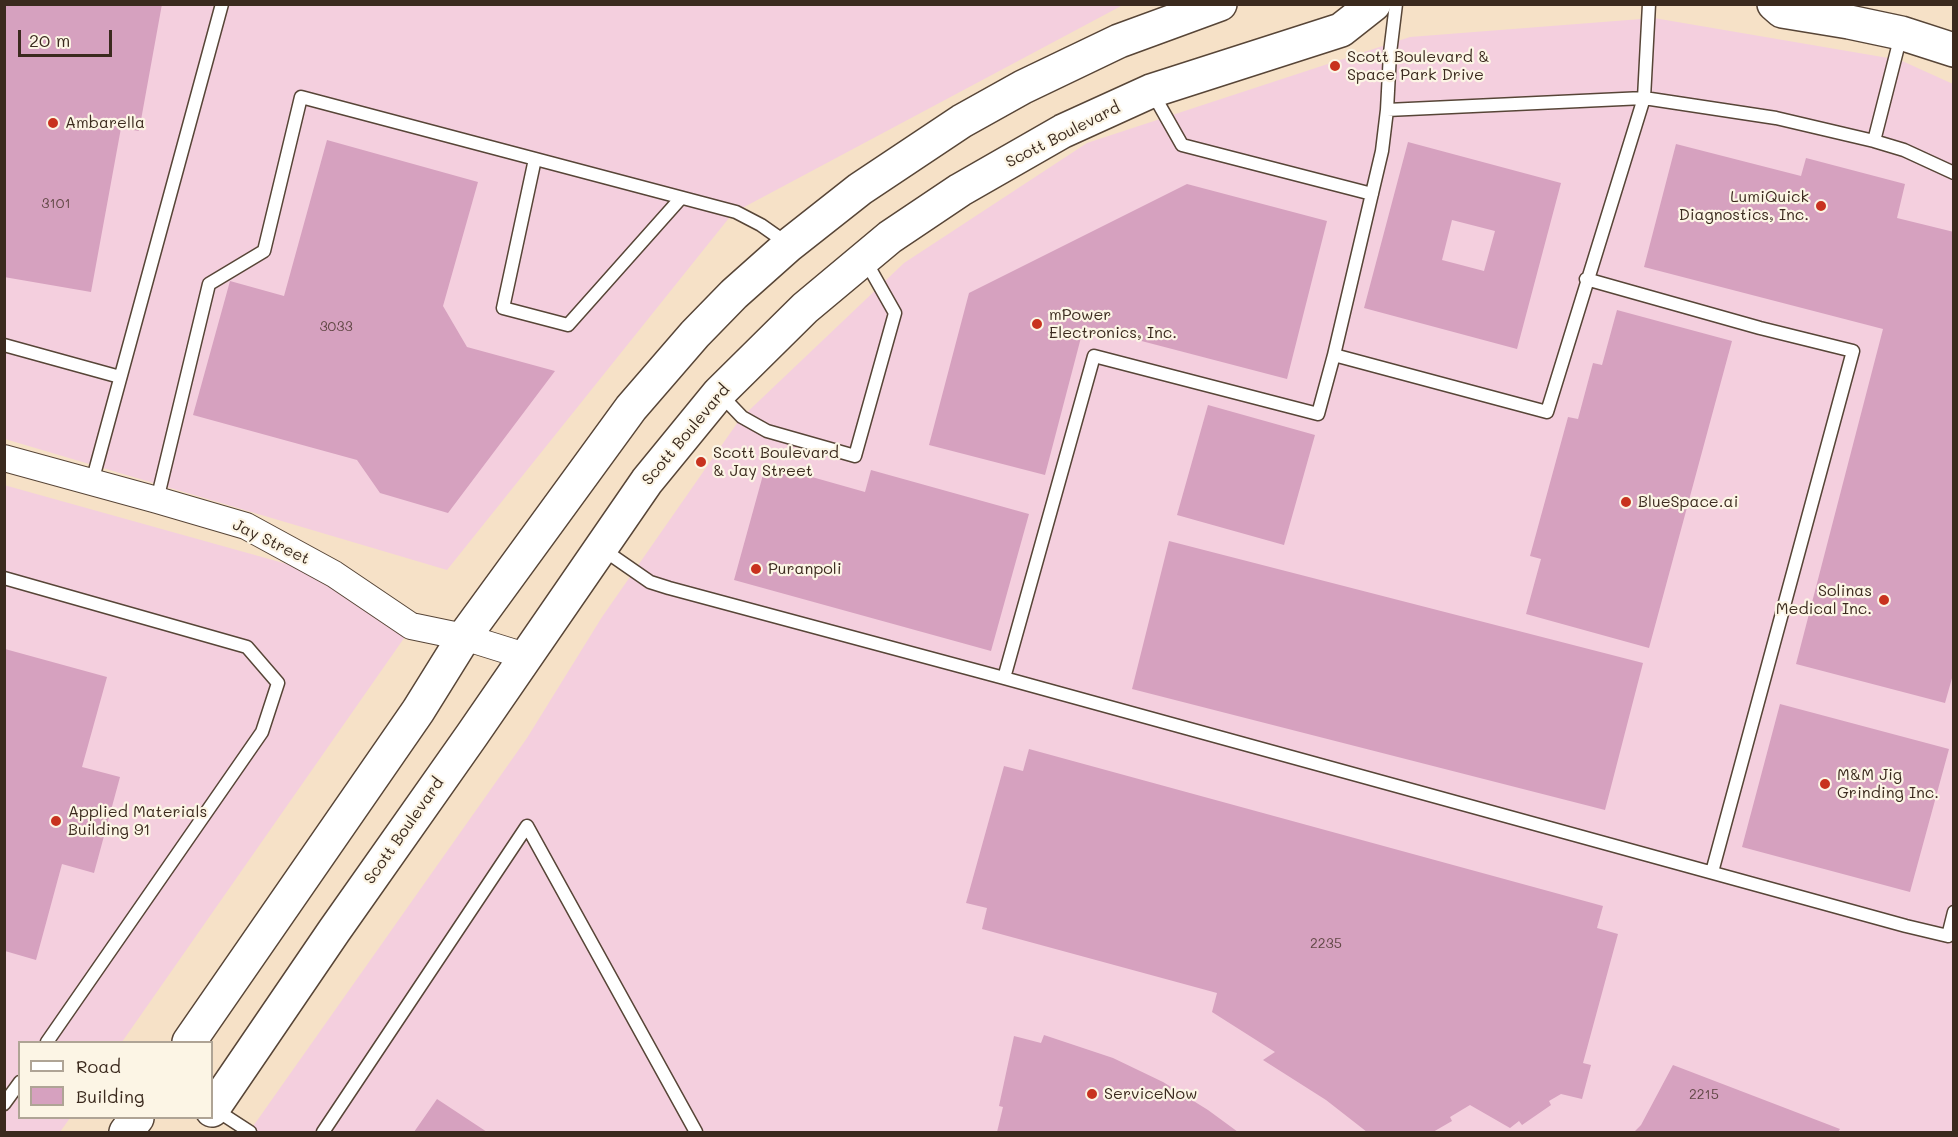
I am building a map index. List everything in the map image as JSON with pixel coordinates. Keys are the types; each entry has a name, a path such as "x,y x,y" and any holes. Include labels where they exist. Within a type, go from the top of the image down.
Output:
{"main road":[{"path":"190,1041 418,711 464,637 632,408 695,334 789,245 860,189 923,146 1023,87 1119,41 1220,4"},
{"name":"Scott Boulevard","path":"213,1108 647,481 719,393 805,308 890,237 960,190 1063,131 1151,92 1341,30 1374,4"},
{"path":"1774,4 1782,11 1901,33 1953,50"},
{"path":"126,1132 136,1119"}],"street":[{"name":"Jay Street","path":"4,458 246,526 334,574 411,626 464,637 525,656"}],"lane":[{"path":"92,482 222,4"},
{"path":"1004,678 1094,356 1318,414 1382,152 1396,4"},
{"path":"1334,355 1546,412 1644,98 1649,4"},
{"path":"1874,141 1901,33"},
{"path":"1151,92 1182,145 1372,194"},
{"path":"157,500 209,284 264,251 301,97 736,212 761,225 789,245"},
{"path":"1387,110 1644,98 1776,118 1874,141 1904,150 1953,173"},
{"path":"534,159 503,308 568,325 681,198"},
{"path":"719,393 742,417 767,430 855,456 895,313 864,259"},
{"path":"1587,279 1749,325 1853,351 1712,872"},
{"path":"4,345 120,377"},
{"path":"600,547 650,582 669,588 1948,936 1953,912"},
{"path":"4,578 247,647 278,682 262,732 48,1041"},
{"path":"323,1132 527,826 696,1132"},
{"path":"4,1104 18,1085"},
{"path":"213,1119 250,1132"}],"shaded area":[{"path":"4,5 1123,5 733,213 447,570 5,439"},
{"path":"1654,18 1900,60 1953,84 1953,1132 249,1132 527,738 602,617 740,419 904,263 1087,143 1410,37"},
{"path":"4,485 330,576 409,631 123,1041 18,1041 18,1119 69,1119 60,1132 5,1132"}],"building":[{"path":"4,4 162,4 139,131 121,128 91,292 4,277"},
{"path":"327,140 478,182 443,306 467,347 555,371 448,513 380,493 357,460 193,415 230,281 284,296"},
{"path":"1408,142 1561,183 1517,349 1364,308","holes":["1452,220 1495,231 1484,271 1442,260"]},
{"path":"1676,144 1801,176 1806,158 1905,184 1897,218 1954,232 1954,671 1945,703 1796,664 1883,329 1644,267"},
{"path":"1187,184 1327,221 1287,379 1084,326 1045,475 929,445 969,293"},
{"path":"1617,310 1732,341 1649,648 1526,614 1541,559 1530,556 1568,417 1578,419 1593,363 1602,365"},
{"path":"1208,405 1315,435 1284,545 1177,515"},
{"path":"766,464 865,492 871,470 1029,514 991,651 734,580"},
{"path":"1169,541 1643,663 1605,810 1132,689"},
{"name":"Applied Materials Building 91","path":"5,649 107,677 82,767 120,777 94,873 62,864 36,960 5,951"},
{"path":"1780,704 1949,749 1910,892 1742,847"},
{"path":"1029,749 1603,906 1597,928 1618,934 1583,1063 1591,1065 1582,1099 1561,1094 1549,1101 1551,1105 1522,1125 1519,1121 1510,1128 1470,1105 1450,1117 1452,1121 1433,1132 1367,1132 1326,1100 1263,1060 1275,1052 1212,1012 1217,993 982,929 987,908 966,903 1004,766 1023,771"},
{"name":"ServiceNow","path":"1044,1035 1113,1058 1163,1082 1238,1132 997,1132 1003,1107 999,1106 1014,1036 1041,1043"},
{"path":"1673,1065 1840,1129 1838,1132 1634,1132 1641,1125"},
{"path":"437,1099 487,1132 414,1132"}],"place":[{"name":"Scott Boulevard & Space Park Drive","path":"1335,66"},
{"name":"Ambarella","path":"53,123"},
{"name":"LumiQuick Diagnostics, Inc.","path":"1821,206"},
{"name":"mPower Electronics, Inc.","path":"1037,324"},
{"name":"Scott Boulevard & Jay Street","path":"701,462"},
{"name":"BlueSpace.ai","path":"1626,502"},
{"name":"Puranpoli","path":"756,569"},
{"name":"Solinas Medical Inc.","path":"1884,600"},
{"name":"M&M Jig Grinding Inc.","path":"1825,784"},
{"name":"Applied Materials Building 91","path":"56,821"},
{"name":"ServiceNow","path":"1092,1094"}]}
